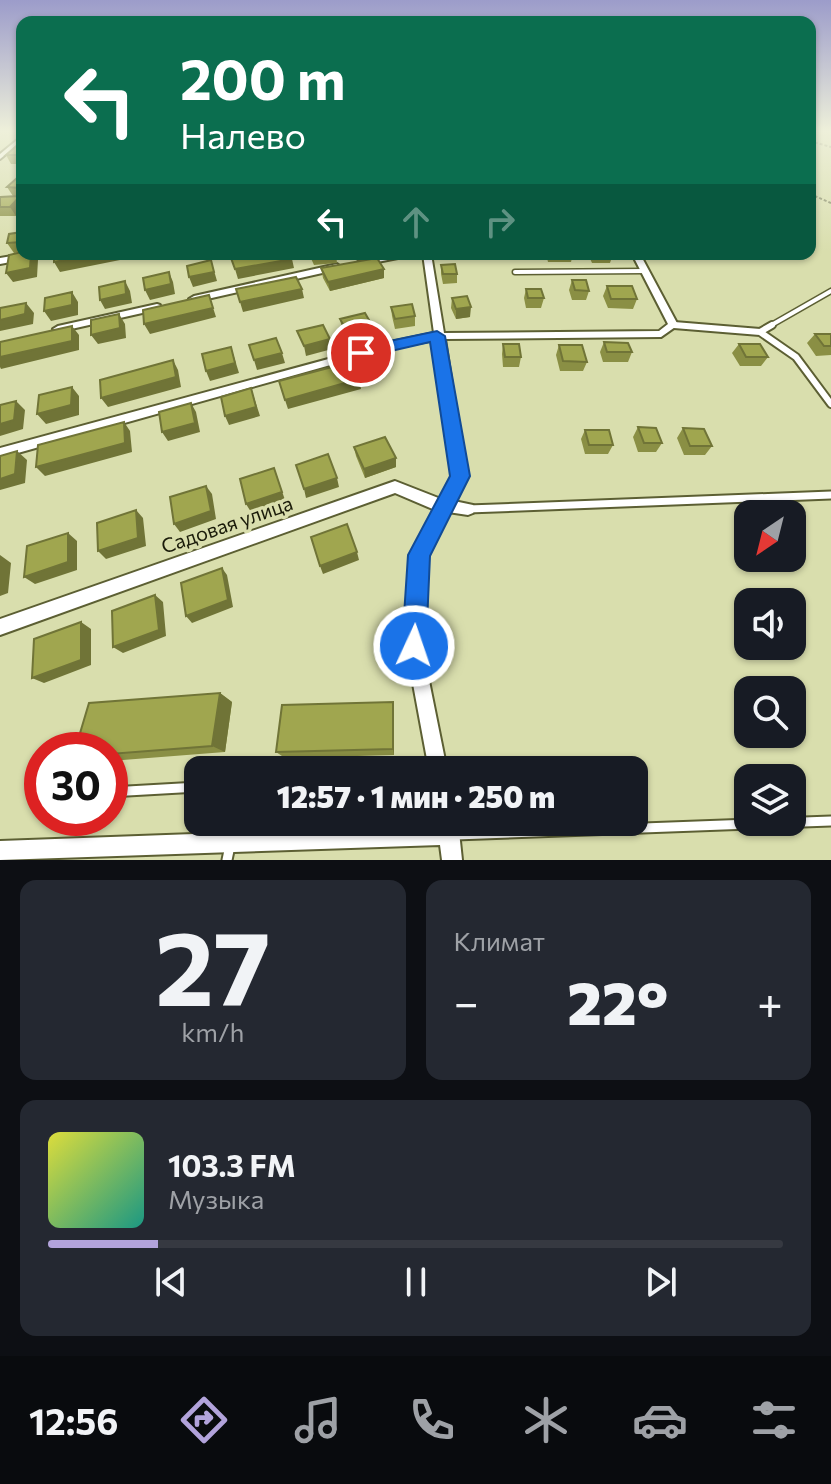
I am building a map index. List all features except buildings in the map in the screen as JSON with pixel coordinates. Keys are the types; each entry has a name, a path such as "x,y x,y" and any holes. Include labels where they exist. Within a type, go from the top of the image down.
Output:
{"street":[{"path":"186,301 375,260"},
{"path":"428,260 460,476 419,555 414,646 435,756"},
{"path":"0,453 391,345 437,336 661,334 673,325 640,260"},
{"path":"46,332 170,304"},
{"name":"Садовая улица","path":"0,627 395,487 446,505 468,509"},
{"path":"0,851 228,852 375,836"},
{"path":"450,836 452,860"}],"lane":[{"path":"515,272 646,271"},
{"path":"760,332 831,291"},
{"path":"673,325 760,332 796,357 831,404"},
{"path":"468,509 831,495"},
{"path":"128,791 184,788"},
{"path":"648,824 831,821"}],"route":[{"path":"361,353 437,336 460,476 419,555 414,646"}]}
